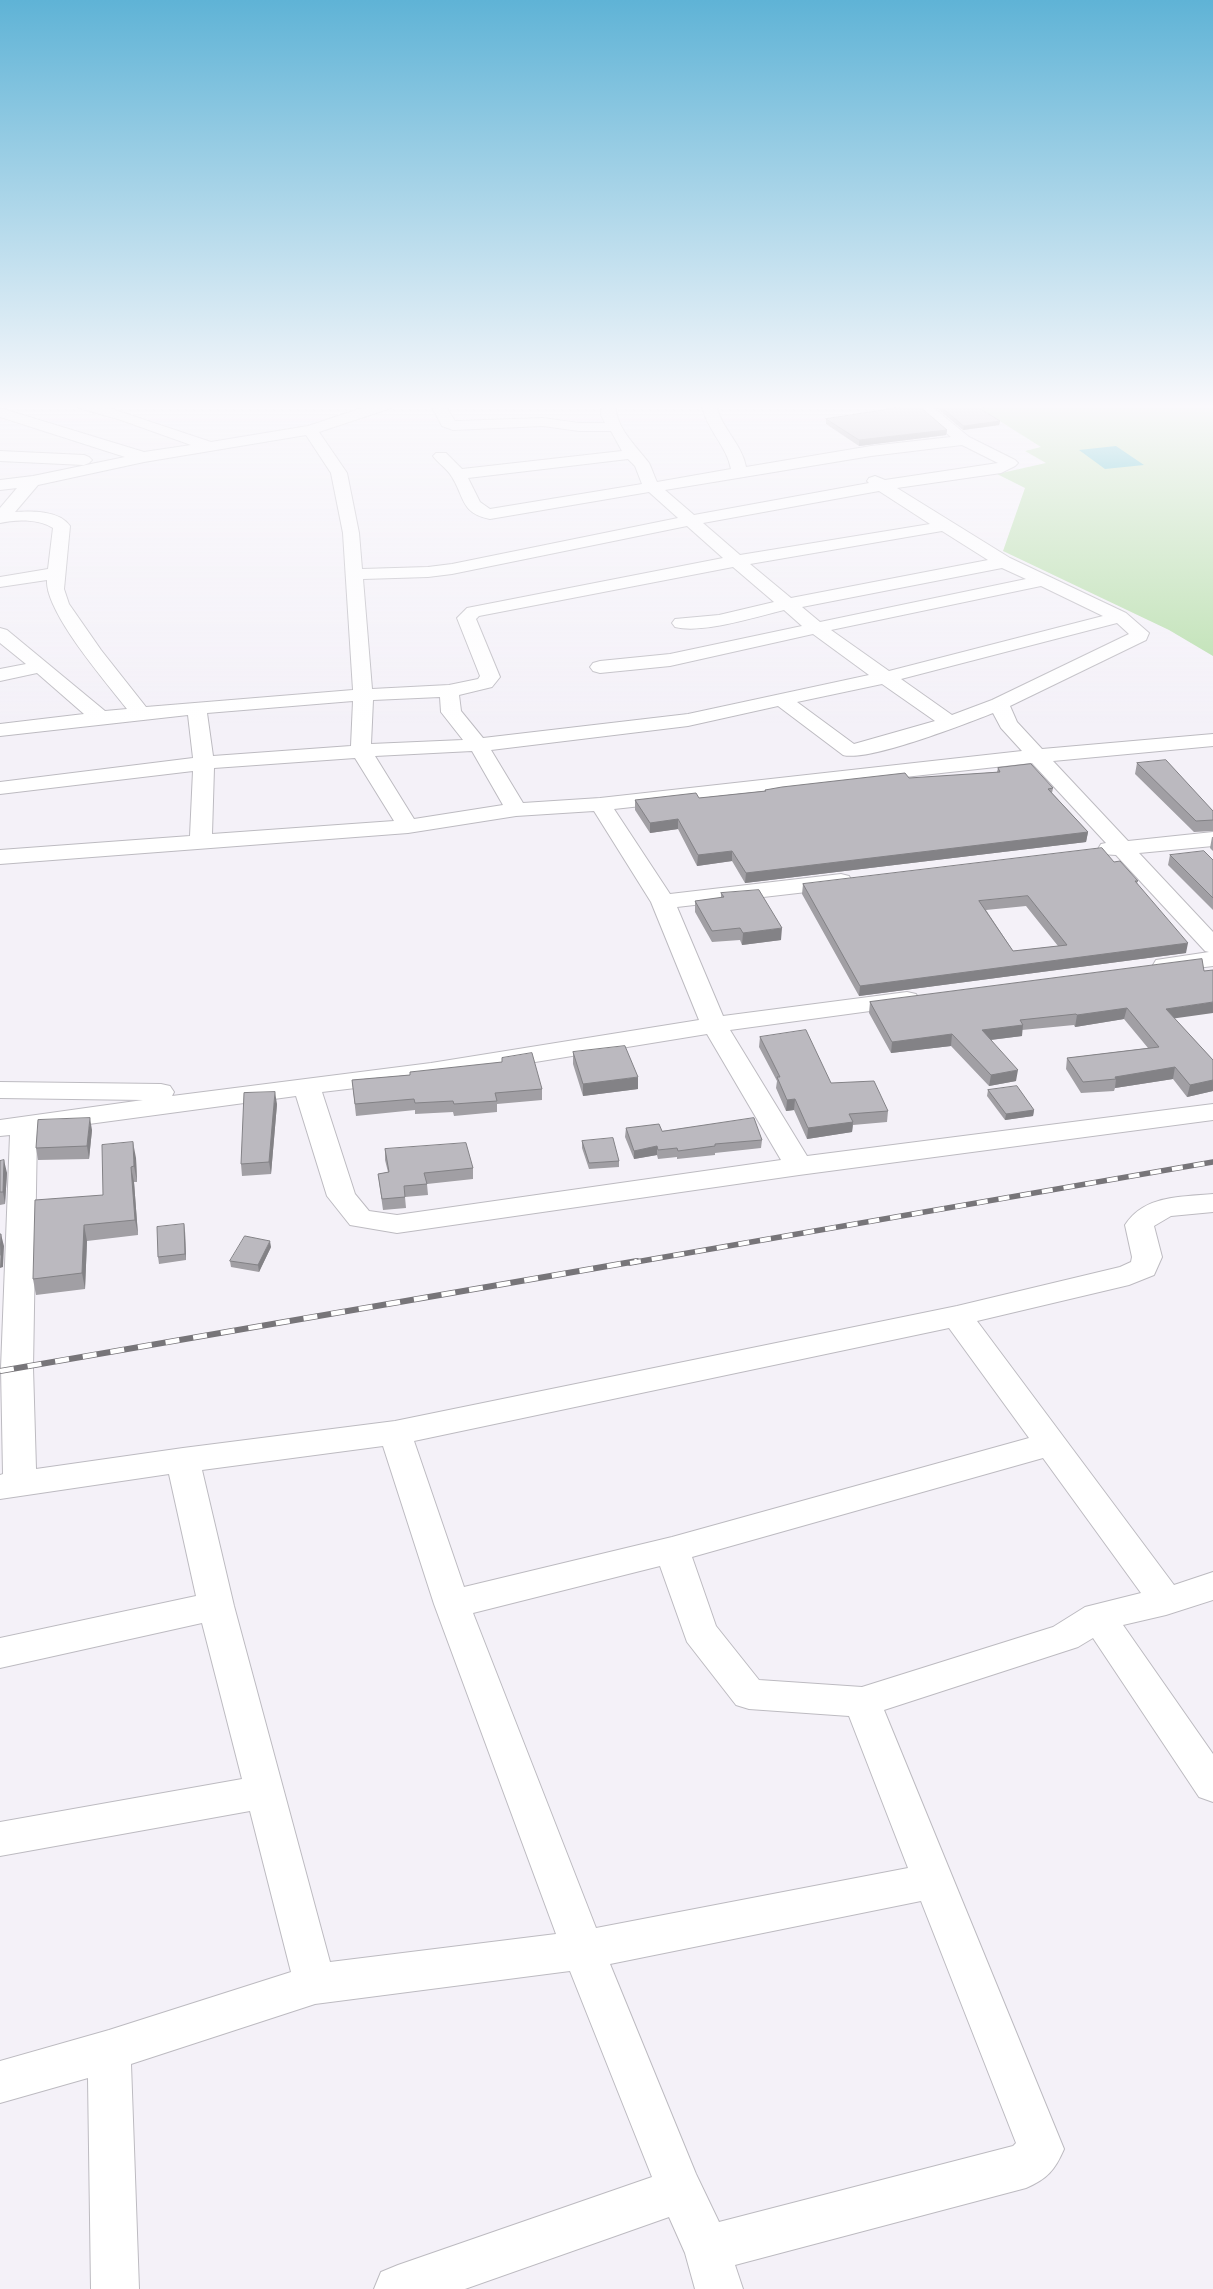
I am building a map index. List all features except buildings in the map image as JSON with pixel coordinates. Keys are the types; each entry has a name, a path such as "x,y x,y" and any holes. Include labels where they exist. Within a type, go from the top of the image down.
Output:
{"street":[{"path":"346,512 351,533 363,694 361,751 408,826"},
{"path":"480,512 482,514 490,514 503,512"},
{"path":"681,512 736,562 816,628 950,723"},
{"path":"354,574 428,572 452,569 736,512"},
{"path":"781,699 850,750 860,750 950,723 999,704 1139,636 1140,633 1120,617 1004,562 923,512"},
{"path":"0,517 42,518 54,520 62,526 55,589 60,604 94,654 140,713"},
{"path":"0,730 140,713 363,694 448,691 485,683 490,677 466,618 473,612 736,562 945,526"},
{"path":"681,623 718,620 789,604 1004,562"},
{"path":"0,582 56,573"},
{"path":"600,667 670,660 1045,580"},
{"path":"0,788 204,763 361,751 478,745 688,720 744,710 781,699 887,678 1120,617"},
{"path":"0,634 100,717"},
{"path":"0,675 41,667"},
{"path":"448,691 451,712 478,745 516,810"},
{"path":"999,704 1008,724 1213,946"},
{"path":"198,709 204,763 201,840"},
{"path":"0,857 201,840 408,826 516,810 600,804 1037,756 1213,740"},
{"path":"600,804 663,902 714,1025 799,1166"},
{"path":"1083,852 1213,839"},
{"path":"663,902 859,879"},
{"path":"1144,968 1213,959"},
{"path":"929,996 714,1025 440,1069 12,1127 10,1226 17,1368 10,1485 183,1460 395,1433 956,1316 1129,1275 1144,1268 1147,1257 1139,1224 1144,1216 1157,1210 1213,1203"},
{"path":"306,1087 341,1196 360,1219 397,1224 799,1166 1213,1112"},
{"path":"0,1090 253,1093"},
{"path":"956,1316 1166,1601"},
{"path":"395,1433 452,1604 583,1950 713,2269 1026,2165 1041,2149 862,1702"},
{"path":"452,1604 672,1550 1051,1444"},
{"path":"183,1460 216,1606 316,1984"},
{"path":"672,1550 700,1632 749,1694 862,1702 1065,1637 1098,1617 1166,1601 1213,1586"},
{"path":"0,1653 216,1606"},
{"path":"1098,1617 1213,1785"},
{"path":"0,1840 265,1792"},
{"path":"0,2082 109,2051 316,1984 583,1950 934,1881"},
{"path":"109,2051 115,2289"},
{"path":"398,2289 680,2190"}],"green space":[{"path":"1017,512 1213,512 1213,656 1169,630 1003,551"}],"railway":[{"path":"630,1263 1213,1162"},
{"path":"0,1371 637,1261"}]}
